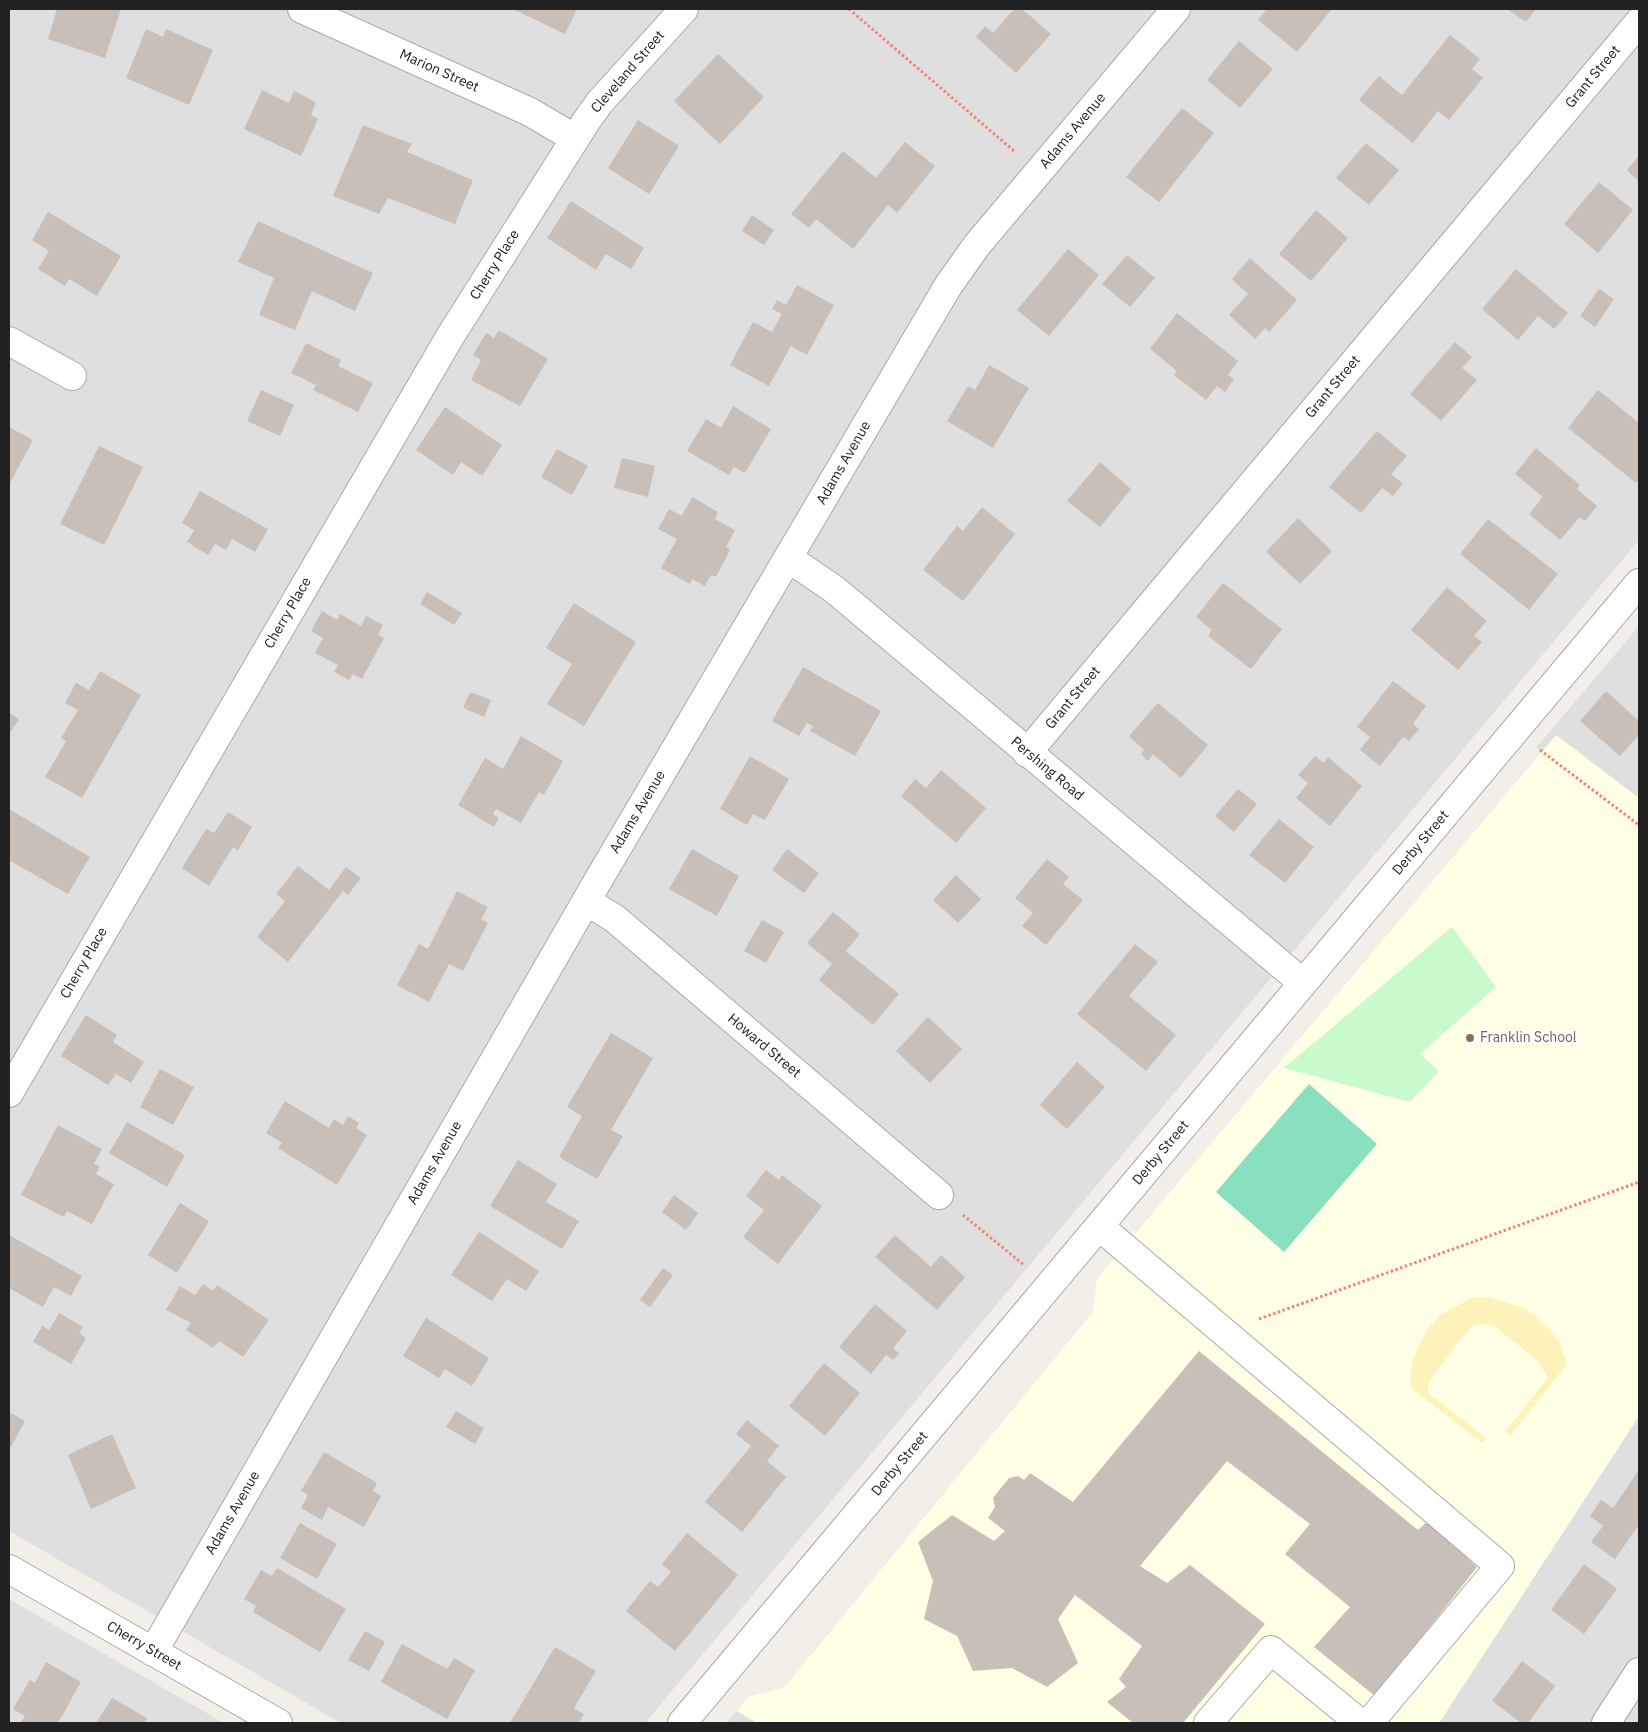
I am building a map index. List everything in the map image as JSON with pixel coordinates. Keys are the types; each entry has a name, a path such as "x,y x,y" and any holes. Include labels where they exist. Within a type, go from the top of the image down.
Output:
{"street":[{"name":"Marion Street","path":"302,9 530,112 574,138"},
{"name":"Cleveland Street","path":"574,138 600,102 684,9"},
{"name":"Adams Avenue","path":"153,1652 586,901 948,286 977,245 1176,9"},
{"name":"Grant Street","path":"1027,752 1639,22"},
{"name":"Cherry Place","path":"9,1093 422,383 574,138"},
{"path":"9,341 72,376"},
{"name":"Pershing Road","path":"788,559 835,590 1303,983"},
{"name":"Derby Street","path":"682,1723 1639,584"},
{"name":"Howard Street","path":"586,901 614,918 940,1195"},
{"path":"1100,1227 1500,1566 1369,1723"},
{"name":"Cherry Street","path":"9,1569 278,1723"},
{"path":"1208,1723 1271,1650 1360,1723"},
{"path":"1606,1723 1639,1672"}],"path":[{"path":"849,9 1016,153"},
{"path":"1536,748 1639,825"},
{"path":"1224,1332 1639,1182"},
{"path":"940,1195 1028,1268"}],"shaded area":[{"path":"9,9 1639,9 1639,540 645,1723 341,1723 9,1531"},
{"path":"1639,626 1639,818 1536,748"},
{"name":"Franklin School","path":"1556,735 1639,798 1639,1416 1439,1723 757,1723 737,1711 748,1697 784,1688 1093,1312 1097,1279"},
{"path":"1639,1416 1639,1723 1439,1723"},
{"path":"9,1599 224,1723 9,1723"},
{"path":"736,1711 757,1723 727,1723"}],"sand":[{"path":"1487,1297 1521,1307 1534,1315 1559,1342 1567,1364 1510,1436 1505,1432 1548,1378 1537,1360 1493,1325 1477,1324 1470,1328 1436,1372 1429,1383 1427,1392 1486,1438 1483,1443 1412,1389 1410,1376 1413,1361 1426,1331 1441,1314 1472,1298"}],"green space":[{"path":"1452,927 1496,987 1420,1054 1439,1071 1410,1102 1284,1068"},
{"path":"1309,1084 1377,1144 1284,1252 1216,1192"}],"building":[{"path":"57,9 121,9 105,58 48,39"},
{"path":"513,9 577,9 565,34"},
{"path":"1014,9 1022,9 1051,34 1016,73 976,37 985,26 993,33"},
{"path":"1267,9 1332,9 1297,52 1258,20"},
{"path":"1507,9 1536,9 1526,22"},
{"path":"146,29 163,37 166,29 213,50 189,105 126,78"},
{"path":"1450,35 1480,59 1472,69 1483,78 1449,120 1438,111 1413,143 1359,100 1379,76 1402,95"},
{"path":"1239,41 1273,69 1240,108 1207,80"},
{"path":"718,54 764,97 720,144 674,101"},
{"path":"262,90 289,103 294,91 316,102 311,115 318,119 301,156 244,129"},
{"path":"1182,108 1214,133 1159,202 1126,177"},
{"path":"638,120 679,146 649,194 608,168"},
{"path":"363,125 412,144 407,152 473,180 455,224 388,198 379,214 333,196"},
{"path":"905,142 935,166 897,213 888,205 853,249 816,219 809,228 791,214 843,151 876,178"},
{"path":"1366,143 1399,170 1369,205 1336,178"},
{"path":"1639,156 1639,182 1627,170"},
{"path":"1599,182 1633,210 1598,253 1564,224"},
{"path":"571,201 644,248 631,269 606,254 596,270 547,238"},
{"path":"1316,210 1348,238 1311,281 1279,254"},
{"path":"48,212 121,256 97,296 69,279 65,286 38,269 49,251 32,240"},
{"path":"752,215 774,230 764,245 742,231"},
{"path":"258,221 373,273 355,311 312,291 295,330 259,315 274,278 238,262"},
{"path":"1068,249 1099,275 1049,336 1017,310"},
{"path":"1127,255 1155,278 1130,307 1102,284"},
{"path":"1250,258 1297,300 1269,332 1265,328 1255,339 1229,315 1248,294 1232,279"},
{"path":"1516,269 1568,313 1554,329 1538,316 1518,340 1482,309"},
{"path":"797,285 834,305 807,355 791,346 769,386 730,365 753,322 772,332 782,314 772,309 777,300 786,305"},
{"path":"1599,289 1614,299 1595,327 1580,316"},
{"path":"1177,313 1238,361 1228,375 1234,379 1225,392 1217,386 1206,400 1174,375 1177,371 1150,349"},
{"path":"499,330 548,359 520,406 471,380 481,360 473,355 486,333 494,338"},
{"path":"1455,342 1472,357 1462,368 1477,380 1441,421 1410,394"},
{"path":"306,343 341,360 338,366 373,383 358,412 313,390 316,385 291,373"},
{"path":"989,365 1029,388 993,448 947,421 968,386 975,390"},
{"path":"261,390 294,405 280,436 247,421"},
{"path":"1598,390 1639,423 1639,479 1636,483 1568,428"},
{"path":"733,406 771,429 745,473 734,467 729,475 687,451 706,419 721,428"},
{"path":"445,407 502,445 482,476 461,462 453,475 416,450"},
{"path":"9,427 33,440 9,485"},
{"path":"1377,431 1407,456 1391,474 1403,484 1393,496 1382,488 1361,513 1329,487"},
{"path":"99,446 143,467 104,545 60,524"},
{"path":"1536,448 1580,485 1577,489 1597,506 1585,521 1580,517 1560,540 1529,514 1543,497 1515,474"},
{"path":"557,449 588,466 572,495 541,477"},
{"path":"622,458 655,466 648,497 614,488"},
{"path":"1100,462 1131,489 1100,527 1067,501"},
{"path":"200,491 268,529 255,552 232,539 226,550 215,544 208,555 187,542 194,530 182,523"},
{"path":"692,497 718,512 715,519 735,530 726,547 730,550 716,577 711,575 705,586 692,579 690,584 661,568 677,539 658,529 669,509 682,516"},
{"path":"982,507 1015,534 963,601 923,570 957,526 963,531"},
{"path":"1298,518 1332,551 1300,584 1266,552"},
{"path":"1488,519 1558,574 1529,610 1460,554"},
{"path":"1223,583 1282,629 1251,669 1208,636 1212,630 1196,617"},
{"path":"1447,587 1487,621 1474,636 1482,642 1458,670 1411,630"},
{"path":"427,592 462,613 454,625 420,604"},
{"path":"574,603 636,642 584,726 547,704 572,664 546,648"},
{"path":"322,611 337,620 340,614 361,626 366,616 383,625 378,635 384,638 362,679 353,674 349,680 334,672 338,665 315,653 323,638 311,631"},
{"path":"803,667 881,711 855,756 810,731 813,726 807,723 799,736 772,721"},
{"path":"100,671 141,695 82,798 45,777 66,741 61,738 78,710 65,703 76,683 89,690"},
{"path":"1393,681 1426,706 1413,724 1419,729 1409,741 1403,737 1380,766 1360,750 1370,737 1357,727"},
{"path":"1606,691 1639,721 1639,735 1620,756 1580,721"},
{"path":"470,692 491,700 484,717 463,708"},
{"path":"1158,703 1208,745 1181,778 1153,754 1148,761 1141,754 1144,750 1129,736"},
{"path":"9,712 19,720 9,734"},
{"path":"521,736 563,761 544,795 539,792 521,823 496,809 493,814 499,818 494,827 458,805 485,758 503,769"},
{"path":"750,756 789,779 765,820 753,814 747,825 720,809"},
{"path":"1315,756 1324,763 1328,757 1362,786 1330,826 1296,798 1308,783 1298,775"},
{"path":"941,770 986,808 956,843 901,796 915,779 926,788"},
{"path":"1238,789 1257,804 1234,832 1215,816"},
{"path":"9,809 90,857 68,894 9,860"},
{"path":"228,812 252,827 238,850 233,847 209,886 182,868 206,829 214,833"},
{"path":"1279,819 1314,847 1285,883 1249,855"},
{"path":"692,849 739,876 717,916 669,889"},
{"path":"787,849 819,873 804,893 772,870"},
{"path":"1047,859 1069,877 1063,884 1083,900 1046,945 1022,926 1033,913 1015,898"},
{"path":"298,866 329,890 346,867 361,878 348,895 343,891 288,962 257,937 285,901 276,894"},
{"path":"956,875 981,899 958,923 933,900"},
{"path":"457,891 488,907 481,919 488,923 463,971 449,964 429,1002 397,985 419,944 428,949"},
{"path":"833,912 860,934 846,951 899,994 873,1025 819,980 832,964 807,943"},
{"path":"762,920 784,932 766,963 744,951"},
{"path":"1135,944 1158,962 1129,996 1176,1035 1146,1071 1077,1014"},
{"path":"86,1015 117,1035 113,1042 144,1062 131,1083 116,1074 108,1085 61,1056"},
{"path":"928,1017 962,1049 930,1083 896,1051"},
{"path":"611,1033 653,1058 611,1130 623,1136 597,1179 559,1157 582,1116 567,1107"},
{"path":"1077,1062 1105,1087 1067,1129 1040,1105"},
{"path":"160,1069 194,1087 173,1125 140,1107"},
{"path":"285,1101 329,1128 334,1119 343,1125 348,1116 359,1123 356,1128 367,1135 337,1185 278,1148 282,1143 266,1133"},
{"path":"127,1122 185,1155 167,1187 109,1153"},
{"path":"58,1125 102,1149 94,1164 100,1166 96,1174 114,1184 92,1224 67,1211 64,1217 21,1195"},
{"path":"518,1160 557,1184 546,1202 579,1221 562,1249 490,1206"},
{"path":"766,1170 779,1180 782,1175 822,1206 778,1264 743,1237 764,1210 746,1196"},
{"path":"674,1195 698,1213 686,1230 662,1212"},
{"path":"180,1203 209,1221 177,1273 148,1255"},
{"path":"479,1232 539,1271 526,1291 507,1279 492,1301 451,1275"},
{"path":"9,1235 82,1276 71,1296 54,1287 43,1307 9,1288"},
{"path":"895,1235 931,1267 941,1255 965,1277 937,1310 875,1257"},
{"path":"663,1268 673,1275 650,1307 640,1300"},
{"path":"203,1284 213,1291 217,1285 269,1320 243,1357 219,1341 213,1348 186,1330 191,1323 166,1310 180,1286 195,1295"},
{"path":"875,1304 907,1331 893,1348 899,1353 893,1360 886,1355 871,1374 839,1347"},
{"path":"59,1313 83,1327 79,1333 86,1338 71,1364 33,1342 42,1326 49,1330"},
{"path":"426,1318 489,1358 472,1386 445,1369 439,1378 403,1356"},
{"path":"1199,1351 1418,1530 1427,1522 1477,1567 1375,1696 1314,1647 1350,1607 1285,1554 1310,1524 1227,1461 1140,1566 1167,1583 1190,1565 1265,1624 1183,1723 1133,1723 1107,1702 1126,1687 1119,1679 1142,1646 1075,1595 1058,1619 1078,1663 1047,1687 1012,1668 973,1671 957,1636 924,1619 933,1581 918,1542 952,1515 994,1541 1005,1531 988,1518 995,1507 993,1498 1009,1478 1018,1476 1024,1480 1030,1473 1073,1502"},
{"path":"824,1363 860,1393 825,1436 789,1406"},
{"path":"456,1411 484,1428 475,1444 446,1427"},
{"path":"9,1412 25,1421 11,1447 9,1446"},
{"path":"747,1420 779,1446 767,1461 786,1477 742,1532 705,1502 751,1446 736,1434"},
{"path":"112,1434 136,1488 91,1509 68,1455"},
{"path":"324,1452 377,1483 373,1491 381,1496 364,1527 328,1507 322,1520 301,1508 308,1495 301,1491"},
{"path":"1639,1470 1639,1527 1615,1559 1591,1542 1603,1526 1590,1516 1601,1500 1613,1508"},
{"path":"300,1523 337,1544 317,1579 280,1558"},
{"path":"687,1533 738,1575 675,1651 626,1611 650,1581 658,1587 671,1572 662,1564"},
{"path":"1584,1564 1617,1589 1584,1634 1551,1610"},
{"path":"277,1568 346,1609 320,1652 253,1612 256,1606 244,1599 261,1570 272,1576"},
{"path":"365,1631 385,1642 369,1671 348,1660"},
{"path":"402,1644 447,1669 454,1658 475,1670 447,1719 381,1682"},
{"path":"555,1647 596,1671 574,1708 584,1714 579,1723 510,1723"},
{"path":"1522,1661 1555,1686 1528,1723 1521,1723 1492,1701"},
{"path":"46,1662 81,1682 58,1723 20,1723 25,1716 13,1709 30,1680 35,1683"},
{"path":"112,1698 147,1718 144,1723 96,1723"}],"place":[{"name":"Franklin School","path":"1470,1038"}]}
